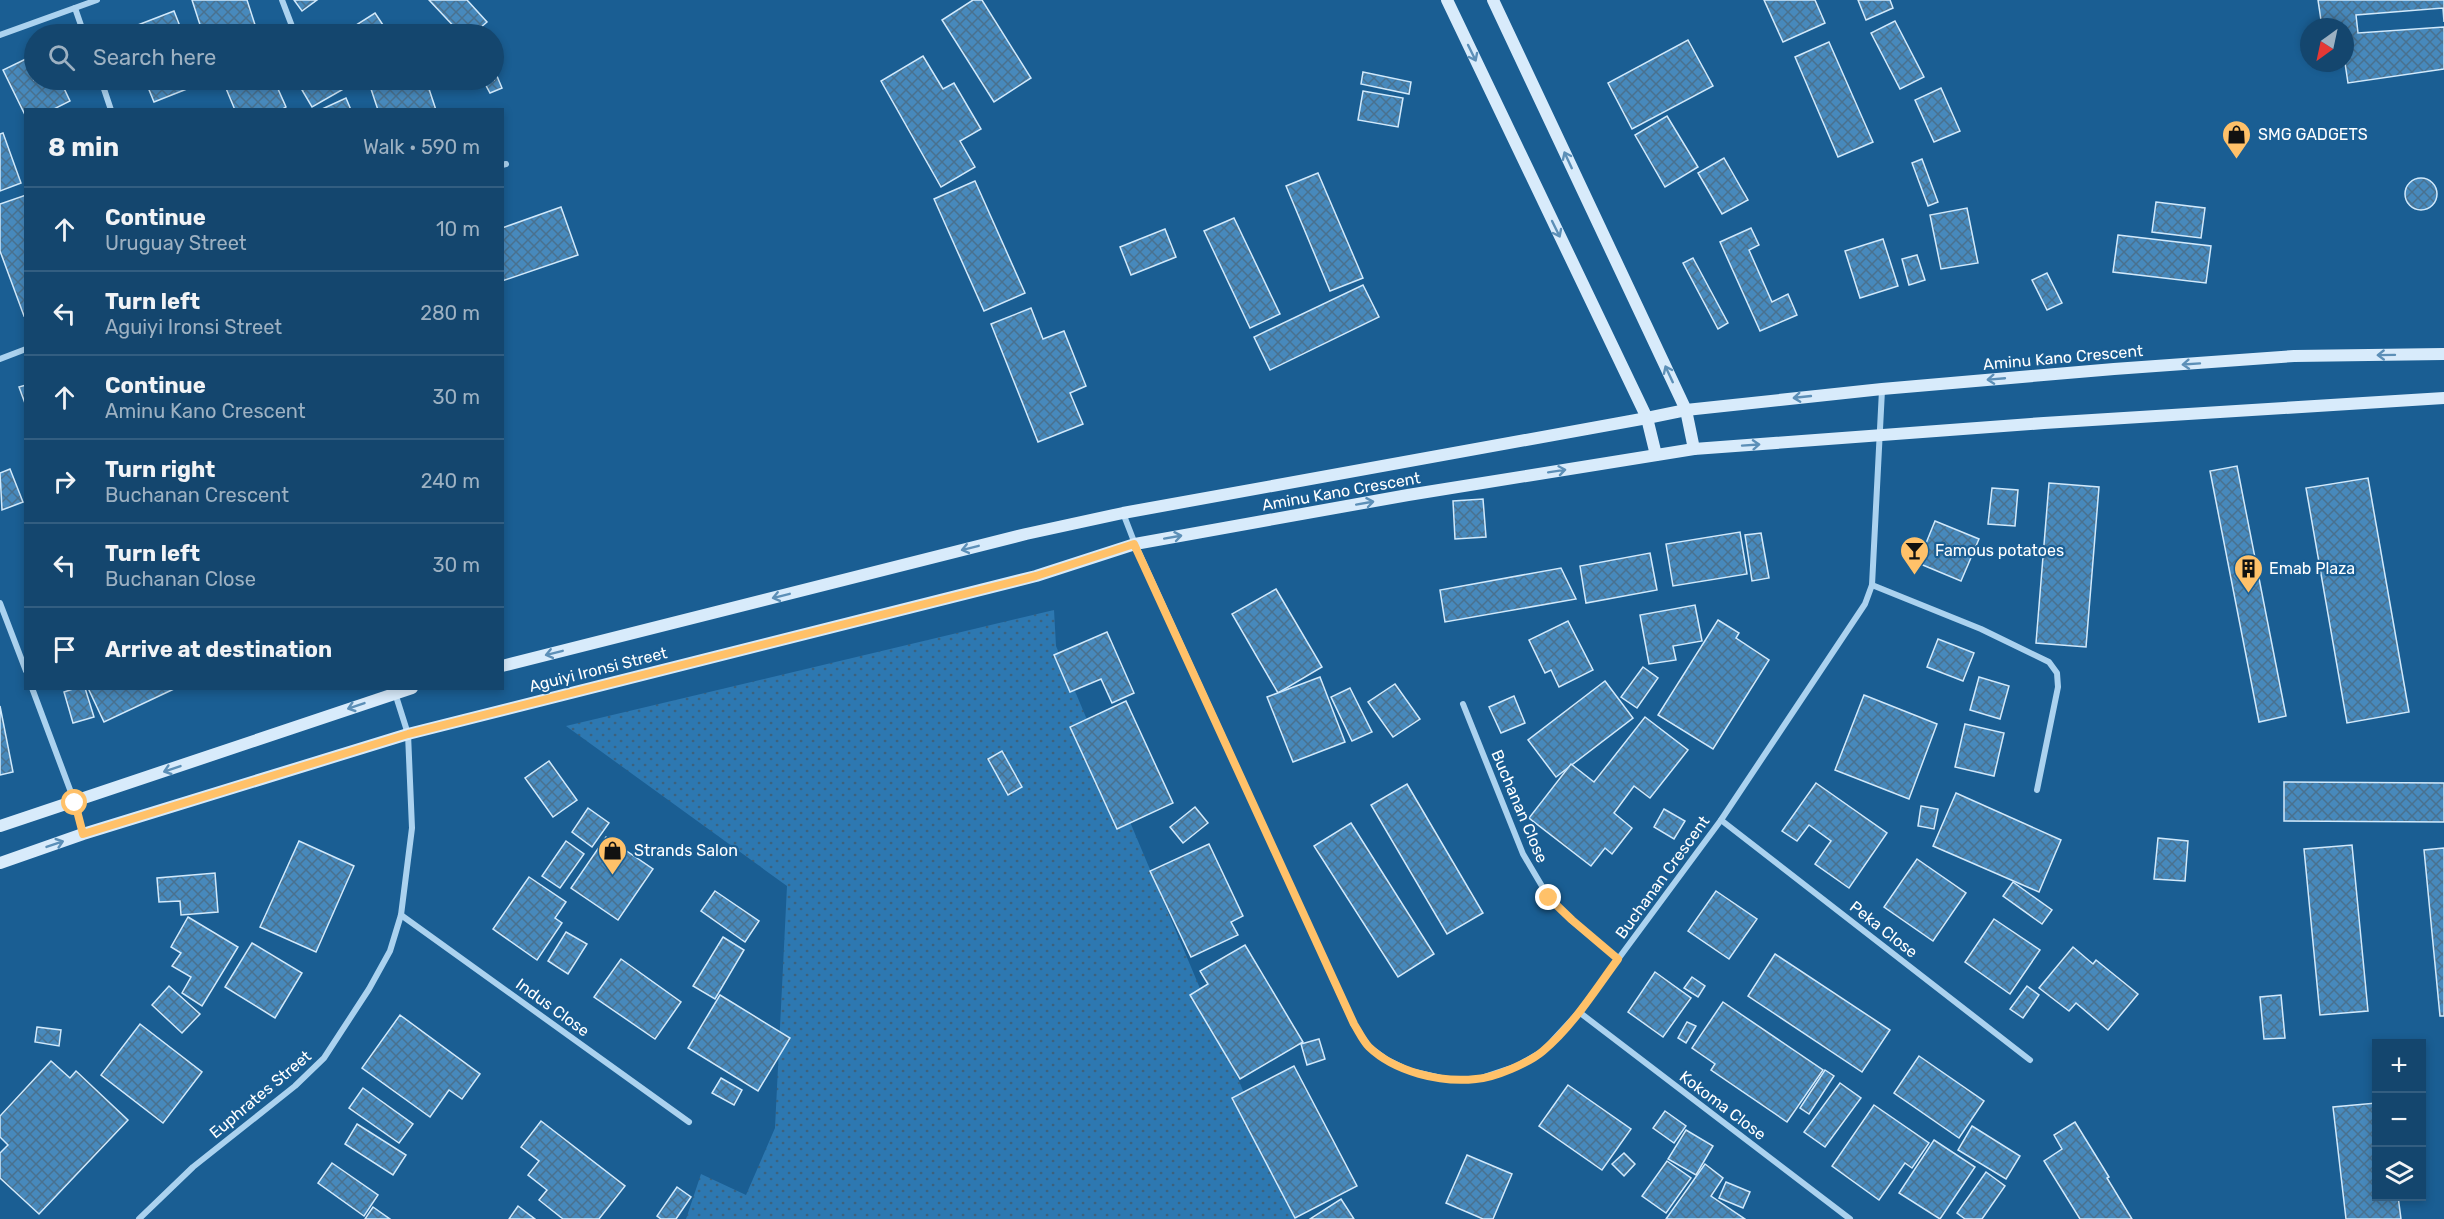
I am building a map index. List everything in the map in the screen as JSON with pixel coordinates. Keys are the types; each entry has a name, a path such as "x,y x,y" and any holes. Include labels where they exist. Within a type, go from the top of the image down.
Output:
{"main road":[{"path":"1447,0 1647,418 1656,455"},
{"path":"1493,0 1686,410 1694,449"},
{"name":"Aminu Kano Crescent","path":"1026,534 1123,513 1686,410 1882,389 2294,356 2444,354"},
{"name":"Aminu Kano Crescent","path":"1036,576 1134,544 1408,495 1694,449 2444,398"},
{"name":"Aguiyi Ironsi Street","path":"504,666 1026,534"},
{"name":"Aguiyi Ironsi Street","path":"0,863 83,834 408,734 1036,576"},
{"path":"0,826 75,803 405,690"}],"street":[{"path":"31,24 97,0"},
{"path":"282,0 290,24"},
{"path":"75,8 81,24"},
{"path":"0,35 24,26"},
{"path":"104,90 110,108"},
{"path":"0,359 24,350"},
{"name":"Buchanan Crescent","path":"1123,513 1134,544 1354,1024 1369,1047 1387,1060 1410,1071 1446,1079 1478,1079 1517,1066 1543,1051 1579,1012 1721,820 1865,604 1872,585 1882,389"},
{"path":"1872,585 1981,628 2049,662 2056,672 2058,687 2037,790"},
{"path":"0,603 24,666"},
{"path":"33,690 75,803 83,834"},
{"name":"Euphrates Street","path":"139,1219 193,1167 295,1086 324,1058 369,989 390,951 401,915 412,828 408,734 394,693"},
{"name":"Buchanan Close","path":"1463,704 1522,854 1549,898 1618,959"},
{"name":"Peka Close","path":"1721,820 2030,1060"},
{"name":"Indus Close","path":"401,915 689,1122"},
{"name":"Kokoma Close","path":"1579,1012 1850,1219"}],"shaded area":[{"path":"1054,610 1056,646 1297,1219 686,1219 701,1174 746,1195 775,1128 787,886 566,726"}],"building":[{"path":"192,0 247,0 255,24 200,24"},
{"path":"294,0 317,0 302,11"},
{"path":"429,0 467,0 487,22 485,24 452,24"},
{"path":"973,0 982,0 1031,78 994,102 942,20"},
{"path":"1764,0 1815,0 1825,23 1783,42"},
{"path":"1858,0 1890,0 1893,8 1866,20"},
{"path":"2318,0 2444,0 2444,22 2443,8 2356,15 2358,33 2444,27 2444,69 2348,83 2346,72 2354,72 2354,18 2321,18"},
{"path":"174,11 179,24 140,24"},
{"path":"375,13 382,24 358,24"},
{"path":"1895,21 1924,77 1900,89 1871,33"},
{"path":"1688,40 1713,86 1632,129 1608,83"},
{"path":"1829,42 1873,142 1838,157 1795,57"},
{"path":"923,56 943,89 954,83 981,129 960,141 975,167 941,187 881,81"},
{"path":"24,60 24,90 65,90 70,101 56,108 24,108 24,113 3,70"},
{"path":"1363,72 1411,82 1409,94 1361,84"},
{"path":"1941,88 1960,131 1934,142 1915,100"},
{"path":"149,90 184,90 154,102"},
{"path":"227,90 278,90 286,107 284,108 234,108"},
{"path":"302,90 342,90 312,107"},
{"path":"371,90 429,90 435,108 377,108"},
{"path":"1363,91 1403,98 1398,127 1358,120"},
{"path":"346,98 350,108 324,108"},
{"path":"1667,116 1698,167 1665,187 1635,135"},
{"path":"3,133 21,183 0,191 0,134"},
{"path":"1724,158 1748,200 1722,214 1698,173"},
{"path":"1922,159 1938,202 1928,206 1912,163"},
{"path":"1318,173 1363,278 1330,291 1286,186"},
{"path":"2421,178 2432,183 2437,194 2432,205 2421,210 2410,205 2405,194 2410,183"},
{"path":"975,181 1025,293 984,311 934,199"},
{"path":"24,196 24,316 0,251 0,204"},
{"path":"2156,202 2205,208 2201,238 2152,232"},
{"path":"561,207 578,255 504,280 504,227"},
{"path":"1967,208 1978,263 1941,269 1930,215"},
{"path":"1234,218 1280,314 1250,328 1204,231"},
{"path":"1751,228 1759,245 1749,250 1772,302 1788,294 1797,315 1760,331 1720,242"},
{"path":"1165,229 1176,257 1131,275 1120,247"},
{"path":"2118,235 2211,246 2206,283 2113,272"},
{"path":"1883,239 1898,286 1860,298 1845,251"},
{"path":"1917,255 1925,280 1909,285 1902,259"},
{"path":"1693,258 1728,323 1718,329 1683,263"},
{"path":"2047,273 2062,303 2047,310 2032,280"},
{"path":"1363,285 1379,317 1270,370 1254,337"},
{"path":"1031,308 1043,339 1064,331 1086,386 1070,393 1083,424 1038,442 991,324"},
{"path":"24,386 24,401 19,387"},
{"name":"Emab Plaza","path":"2237,466 2286,716 2259,722 2210,471"},
{"path":"10,469 23,502 2,510 0,473"},
{"path":"2368,478 2409,712 2347,723 2306,488"},
{"path":"2049,483 2099,487 2086,647 2036,643"},
{"path":"1992,488 2018,490 2015,526 1988,524"},
{"path":"1483,499 1486,537 1455,539 1453,501"},
{"path":"1935,521 1979,539 1961,581 1918,563"},
{"path":"1740,532 1747,574 1673,586 1666,544"},
{"path":"1761,533 1769,578 1752,581 1745,535"},
{"path":"1650,553 1657,590 1586,603 1580,566"},
{"path":"1561,568 1576,599 1445,622 1440,590"},
{"path":"1276,589 1322,667 1278,693 1232,614"},
{"path":"1695,605 1702,641 1673,646 1676,660 1649,664 1640,615"},
{"path":"1718,620 1739,633 1736,638 1769,660 1713,749 1658,715"},
{"path":"1568,621 1593,670 1559,687 1551,670 1545,673 1529,640"},
{"path":"1107,632 1134,693 1112,703 1101,679 1070,692 1054,655"},
{"path":"1938,639 1974,653 1963,681 1927,667"},
{"path":"1643,667 1658,678 1637,708 1621,697"},
{"path":"1320,677 1345,742 1293,762 1267,697"},
{"path":"1979,677 2009,686 2000,719 1970,710"},
{"path":"1605,681 1633,718 1556,777 1528,740"},
{"path":"1395,684 1420,719 1393,737 1368,702"},
{"path":"1350,688 1372,732 1352,741 1331,697"},
{"path":"86,690 94,717 73,723 64,692"},
{"path":"89,690 172,690 104,722"},
{"path":"1864,695 1937,724 1909,799 1835,770"},
{"path":"1514,696 1525,723 1501,733 1489,707"},
{"path":"1126,701 1173,803 1117,829 1070,727"},
{"path":"0,706 13,772 0,775"},
{"path":"1645,717 1688,750 1650,798 1634,786 1614,813 1632,828 1612,854 1605,848 1591,866 1529,818 1571,764 1594,782"},
{"path":"1965,724 2004,733 1994,776 1955,767"},
{"path":"1002,751 1022,787 1008,795 988,759"},
{"path":"549,761 577,800 553,817 525,778"},
{"path":"2284,782 2444,783 2444,822 2284,821"},
{"path":"1816,783 1887,833 1849,888 1815,864 1831,841 1809,825 1797,841 1782,831"},
{"path":"1407,784 1483,913 1447,934 1371,805"},
{"path":"1956,793 2061,840 2039,892 1933,846"},
{"path":"1921,806 1938,809 1934,829 1918,826"},
{"path":"1195,807 1208,823 1183,843 1170,827"},
{"path":"588,808 609,823 592,847 572,832"},
{"path":"1664,809 1685,821 1674,839 1654,827"},
{"path":"1351,823 1434,954 1398,977 1314,846"},
{"path":"606,837 653,869 618,920 571,888"},
{"path":"2158,838 2188,841 2185,881 2154,879"},
{"path":"299,841 354,866 316,952 260,927"},
{"path":"566,841 584,854 560,888 542,876"},
{"path":"1209,844 1243,916 1231,922 1238,935 1191,957 1150,871"},
{"path":"2352,845 2368,1011 2320,1015 2304,849"},
{"path":"2444,848 2444,1016 2440,1016 2424,850"},
{"path":"1917,859 1966,893 1933,941 1884,907"},
{"path":"215,873 218,912 181,915 180,901 159,902 157,878"},
{"path":"529,877 566,902 555,918 562,923 537,960 493,929"},
{"path":"2013,882 2052,910 2042,924 2003,896"},
{"path":"715,891 759,921 745,942 701,911"},
{"path":"1716,891 1757,919 1729,959 1688,931"},
{"path":"188,917 238,947 202,1006 182,993 191,977 172,966 181,953 171,947"},
{"path":"1994,919 2040,950 2010,994 1965,962"},
{"path":"566,932 587,944 568,974 548,961"},
{"path":"723,937 744,950 715,999 693,986"},
{"path":"252,943 302,973 275,1018 225,987"},
{"path":"1245,945 1303,1042 1240,1079 1190,995 1208,984 1200,971"},
{"path":"2073,947 2093,964 2096,960 2138,994 2108,1030 2076,1003 2069,1011 2039,988"},
{"path":"1775,954 1890,1030 1862,1072 1748,996"},
{"path":"621,959 681,1002 655,1039 594,997"},
{"path":"1655,972 1691,998 1663,1037 1628,1012"},
{"path":"1692,977 1705,986 1698,997 1684,988"},
{"path":"169,986 200,1014 182,1033 152,1005"},
{"path":"2027,986 2039,995 2023,1018 2010,1009"},
{"path":"720,995 790,1038 758,1091 688,1048"},
{"path":"2281,995 2285,1038 2264,1039 2260,997"},
{"path":"1723,1002 1823,1070 1787,1122 1711,1070 1715,1064 1692,1048"},
{"path":"400,1015 480,1074 462,1099 449,1090 430,1117 362,1068"},
{"path":"1687,1022 1696,1026 1686,1043 1678,1038"},
{"path":"140,1024 202,1072 163,1123 101,1075"},
{"path":"37,1027 61,1030 59,1046 35,1042"},
{"path":"1319,1039 1325,1059 1307,1065 1301,1044"},
{"path":"1919,1056 1984,1101 1959,1138 1894,1093"},
{"path":"51,1061 70,1078 76,1071 128,1120 39,1214 0,1178 0,1153 8,1145 0,1137 0,1116"},
{"path":"1294,1066 1357,1186 1295,1218 1232,1098"},
{"path":"1825,1070 1834,1076 1809,1114 1800,1108"},
{"path":"721,1078 742,1090 734,1105 712,1093"},
{"path":"1840,1083 1861,1098 1825,1147 1804,1132"},
{"path":"1568,1085 1631,1129 1602,1170 1539,1126"},
{"path":"363,1088 413,1124 399,1143 349,1108"},
{"path":"2372,1103 2372,1201 2399,1201 2401,1219 2346,1219 2333,1107"},
{"path":"1874,1105 1929,1143 1912,1168 1905,1163 1879,1200 1832,1166"},
{"path":"1665,1111 1686,1126 1674,1143 1653,1128"},
{"path":"541,1121 625,1186 599,1219 563,1219 539,1200 547,1190 528,1175 539,1161 521,1147"},
{"path":"2075,1122 2132,1219 2080,1219 2044,1161 2062,1149 2054,1135"},
{"path":"357,1124 406,1155 393,1175 345,1144"},
{"path":"1972,1126 2020,1156 2006,1179 1958,1150"},
{"path":"1686,1130 1713,1146 1696,1175 1668,1159"},
{"path":"1934,1140 1975,1167 1940,1219 1899,1193"},
{"path":"1624,1153 1635,1164 1624,1176 1612,1164"},
{"path":"1467,1155 1512,1174 1493,1219 1483,1219 1446,1203"},
{"path":"1667,1161 1691,1178 1666,1213 1642,1196"},
{"path":"332,1163 378,1195 364,1216 318,1183"},
{"path":"1705,1164 1723,1178 1711,1196 1745,1219 1666,1219"},
{"path":"1986,1172 2005,1186 1982,1219 1965,1219 1957,1213"},
{"path":"1726,1182 1750,1192 1743,1208 1719,1198"},
{"path":"677,1187 691,1197 676,1219 661,1219 657,1216"},
{"path":"1341,1199 1354,1219 1310,1219"},
{"path":"518,1206 535,1219 509,1219"},
{"path":"373,1207 390,1219 365,1219"}],"place":[{"name":"SMG GADGETS","path":"2237,160"},
{"name":"Famous potatoes","path":"1914,576"},
{"name":"Emab Plaza","path":"2248,594"},
{"name":"Strands Salon","path":"613,876"}],"route":[{"path":"75,803 83,834 408,734 1036,576 1134,544 1354,1024 1369,1047 1387,1060 1410,1071 1446,1079 1478,1079 1517,1066 1543,1051 1579,1012 1618,959 1549,898"}]}
